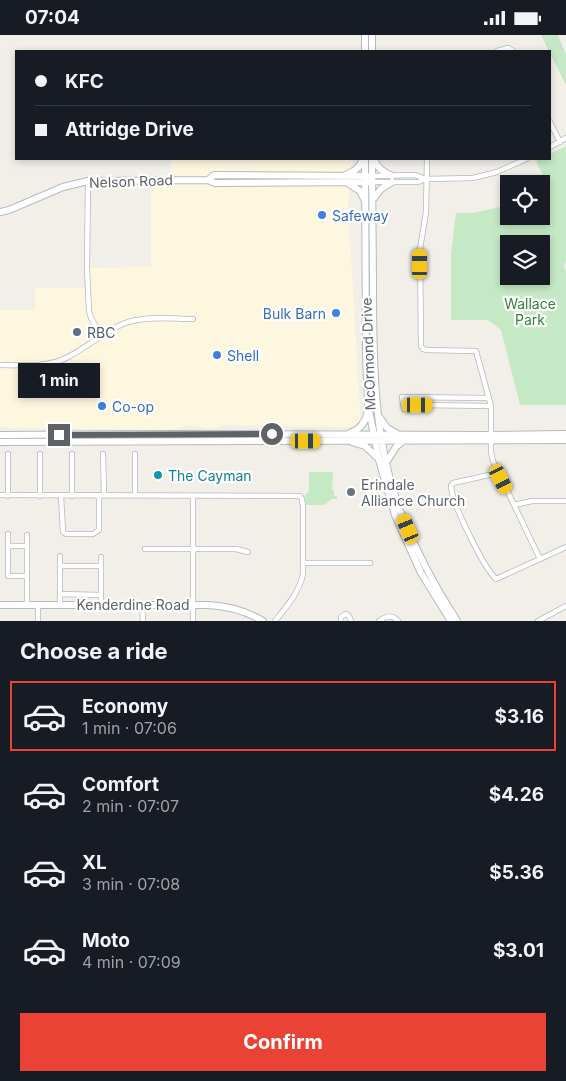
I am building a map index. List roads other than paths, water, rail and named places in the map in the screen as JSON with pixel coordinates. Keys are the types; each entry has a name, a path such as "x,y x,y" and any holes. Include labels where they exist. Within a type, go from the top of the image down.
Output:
{"main road":[{"path":"365,35 365,50"},
{"path":"372,35 372,50"},
{"path":"364,160 361,165 345,179 360,191 369,202 392,179 377,166 374,160"},
{"name":"McOrmond Drive","path":"364,160 369,179"},
{"name":"McOrmond Drive","path":"373,160 369,179 366,296 368,405 379,437 395,515 408,549 451,621"},
{"name":"Nelson Road","path":"0,212 63,187 88,181 208,179 219,183 369,179"},
{"name":"McOrmond Drive","path":"369,202 374,377 379,416 379,437"},
{"path":"366,296 373,307"},
{"path":"346,434 362,426 366,420 368,405"},
{"path":"379,416 390,430 403,438"},
{"path":"491,438 566,433"},
{"path":"1,436 346,434 403,438 566,440"},
{"path":"1,436 351,441 379,437"},
{"path":"351,441 365,446 383,460 403,438"},
{"name":"McOrmond Drive","path":"383,460 401,513 415,546 431,578 457,621"},
{"name":"Kenderdine Road","path":"0,605 193,604 224,606 253,615 263,621"}],"street":[{"path":"551,124 560,142"},
{"path":"551,146 566,139"},
{"path":"427,160 426,212 420,249 421,346 426,350 476,351 491,406 493,461 540,559"},
{"path":"369,179 392,179 415,175 426,179 482,177 524,160"},
{"path":"88,181 88,311 90,318 102,337"},
{"path":"0,365 52,363 67,359 130,321 144,319 193,319"},
{"path":"489,398 402,397 404,409 413,409 418,405 491,406"},
{"path":"8,454 8,495"},
{"path":"40,454 40,496"},
{"path":"72,454 72,495"},
{"path":"61,495 63,532 66,534 94,534 99,530 104,454"},
{"path":"135,454 135,495"},
{"path":"498,473 454,483 451,486 452,494 467,529 496,579 566,547"},
{"path":"0,495 300,496 302,502 303,563 301,584 296,594 275,621"},
{"path":"193,495 193,621"},
{"path":"514,505 532,501 566,501"},
{"path":"8,534 8,576 27,576"},
{"path":"27,535 27,605"},
{"path":"8,546 27,546"},
{"path":"145,549 236,549 248,552"},
{"path":"60,556 60,605"},
{"path":"101,557 101,605"},
{"path":"303,563 370,563"},
{"path":"60,565 101,565"},
{"path":"60,594 101,595"},
{"path":"38,605 38,621"},
{"path":"142,605 142,621"},
{"path":"538,621 566,607"},
{"path":"341,621 341,617 349,615 351,621"},
{"path":"379,621 389,616 398,621"}],"place":[{"name":"Safeway","path":"322,215"},
{"name":"Bulk Barn","path":"336,313"},
{"name":"RBC","path":"77,332"},
{"name":"Shell","path":"217,355"},
{"name":"Co-op","path":"102,406"},
{"name":"The Cayman","path":"158,475"},
{"name":"Erindale Alliance Church","path":"351,492"}],"park label":[{"name":"Wallace Park","path":"530,311"}]}
